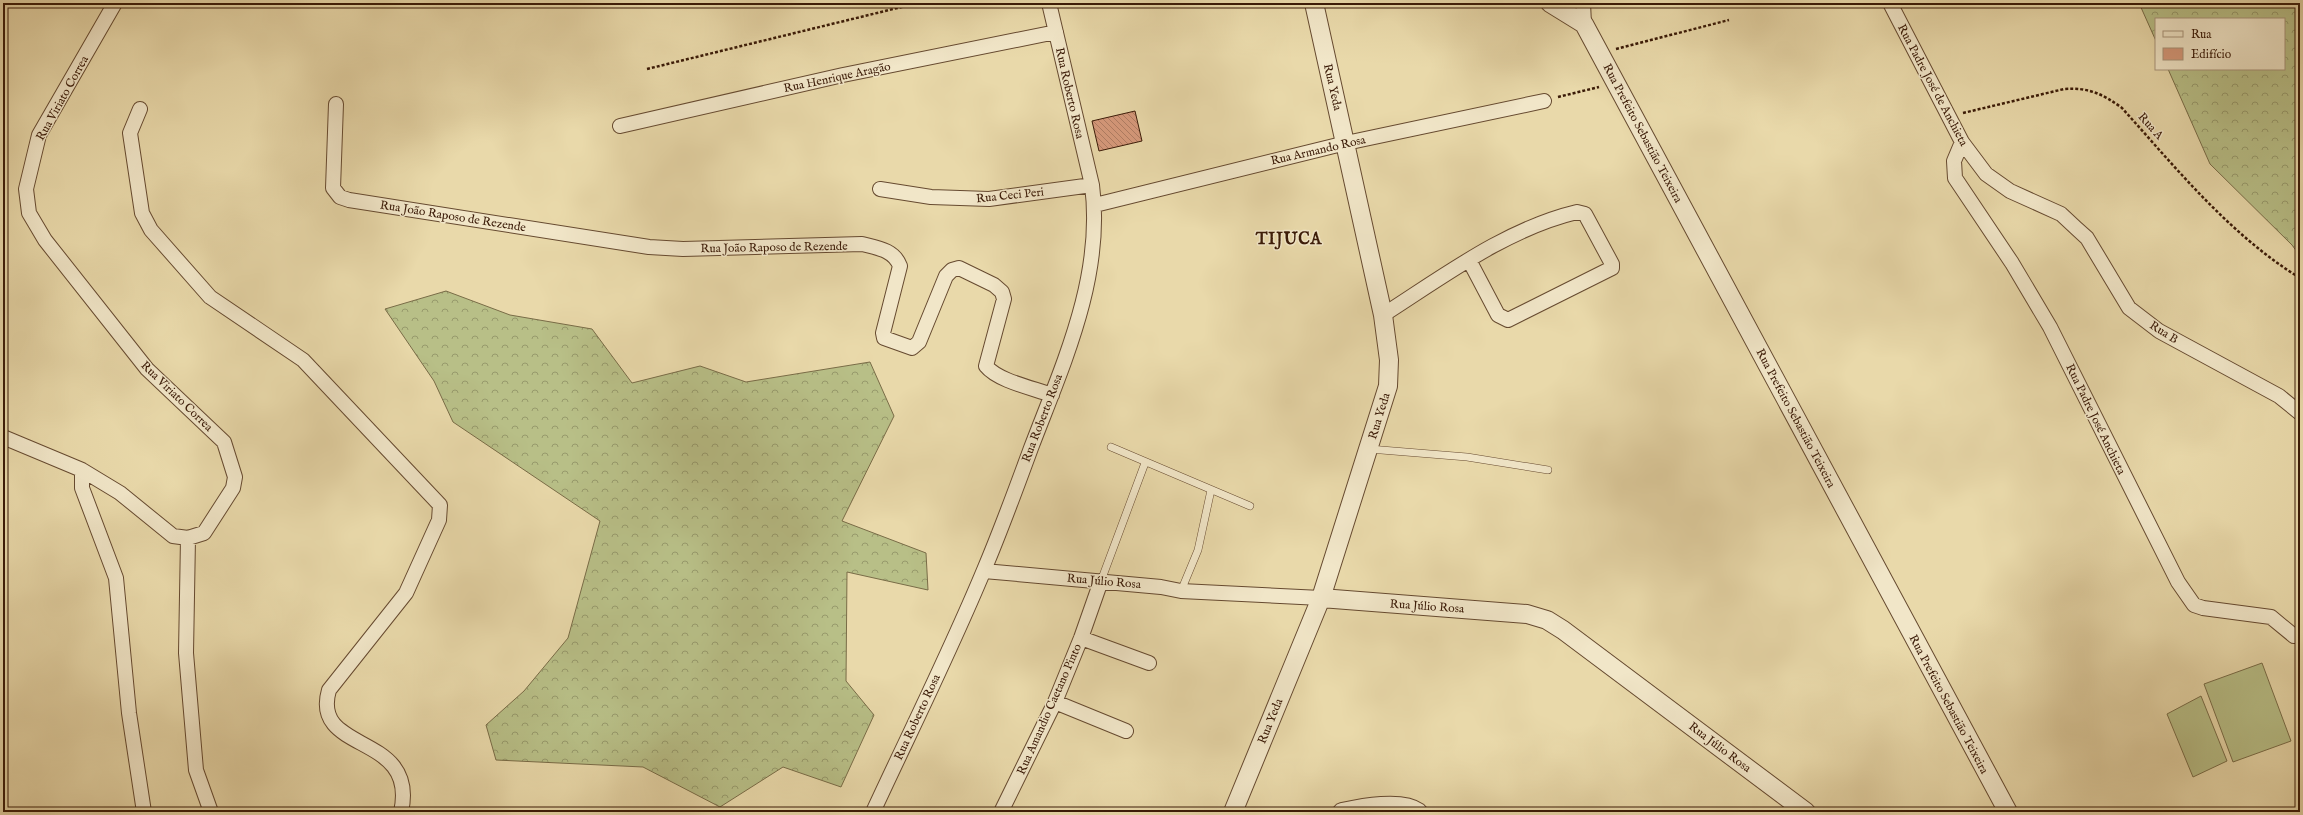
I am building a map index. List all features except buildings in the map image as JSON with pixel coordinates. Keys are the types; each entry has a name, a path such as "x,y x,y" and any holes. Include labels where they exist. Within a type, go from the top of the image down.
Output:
{"street":[{"name":"Rua Viriato Correa","path":"115,3 39,135 26,188 29,213 45,240 147,369 224,442 235,477 233,488 204,533 188,538"},
{"name":"Rua Roberto Rosa","path":"873,812 984,571 1076,330 1090,273 1095,205 1092,185 1049,3"},
{"name":"Rua Yeda","path":"1233,812 1321,598 1388,386 1389,360 1383,315 1314,3"},
{"path":"1550,3 1584,24"},
{"path":"1583,3 1584,24"},
{"name":"Rua Padre José de Anchieta","path":"1890,3 1962,142 1986,174 2010,191 2061,214"},
{"name":"Rua Prefeito Sebastião Teixeira","path":"1584,24 2008,812"},
{"name":"Rua Henrique Aragão","path":"620,126 843,76 1056,32"},
{"name":"Rua Armando Rosa","path":"1095,205 1346,143 1544,101"},
{"name":"Rua João Raposo de Rezende","path":"336,104 333,188 340,197 650,247 683,249 862,244 884,249 897,259 900,266 882,334 884,338 912,348 919,342 946,276 952,270 959,268 994,285 1002,292 1004,299 986,366 991,372 1000,376 1052,395"},
{"path":"140,109 130,133 142,213 151,230 210,297 303,360 440,505 439,520 406,593 330,690 327,698 328,715 338,730 383,755 396,769 404,793 401,812"},
{"name":"Rua Padre José Anchieta","path":"1962,142 1954,161 1955,178 2012,263 2050,327 2142,511 2189,599 2203,608 2271,617 2294,636"},
{"name":"Rua Ceci Peri","path":"880,188 931,197 989,199 1092,185"},
{"path":"1383,315 1469,260 1515,234 1577,212 1585,214 1612,264 1609,271 1508,320 1498,315 1469,260"},
{"name":"Rua B","path":"2061,214 2087,238 2129,308 2158,331 2279,396 2300,413"},
{"path":"3,437 82,470 120,493 173,536 188,538 187,661 196,770 211,812"},
{"path":"82,470 82,488 116,578 129,713 144,812"},
{"name":"Rua Júlio Rosa","path":"984,571 1101,581 1181,591 1321,598 1527,614 1547,620 1581,643 1806,812"},
{"name":"Rua Amandio Caetano Pinto","path":"1001,812 1055,702 1081,638 1101,581"},
{"path":"1081,638 1148,663"},
{"path":"1055,702 1126,731"},
{"path":"1342,812 1378,805 1405,808 1418,812"}],"lane":[{"path":"1111,447 1145,463 1250,506"},
{"path":"1368,449 1467,457 1548,470"},
{"path":"1101,581 1145,463"},
{"path":"1181,591 1198,550 1210,490"}],"path":[{"path":"648,68 918,3"},
{"path":"1600,54 1729,20"},
{"path":"1544,101 1616,83"},
{"name":"Rua A","path":"1949,116 2064,89 2078,88 2095,91 2122,108 2214,210 2286,270 2300,278"}],"green space":[{"path":"2139,3 2300,3 2300,256 2292,245 2210,164 2168,70 2285,70 2285,18 2155,18 2155,39"},
{"path":"446,291 510,315 592,329 632,383 700,366 746,382 870,362 894,416 842,521 926,553 928,590 847,572 846,681 874,715 841,787 783,767 720,807 643,767 496,760 486,725 524,691 568,638 600,521 453,422 434,381 385,309"},
{"path":"2262,663 2291,741 2233,762 2204,684"},
{"path":"2201,696 2227,761 2193,777 2167,714"}],"district":[{"name":"TIJUCA","path":"1289,238"}]}
